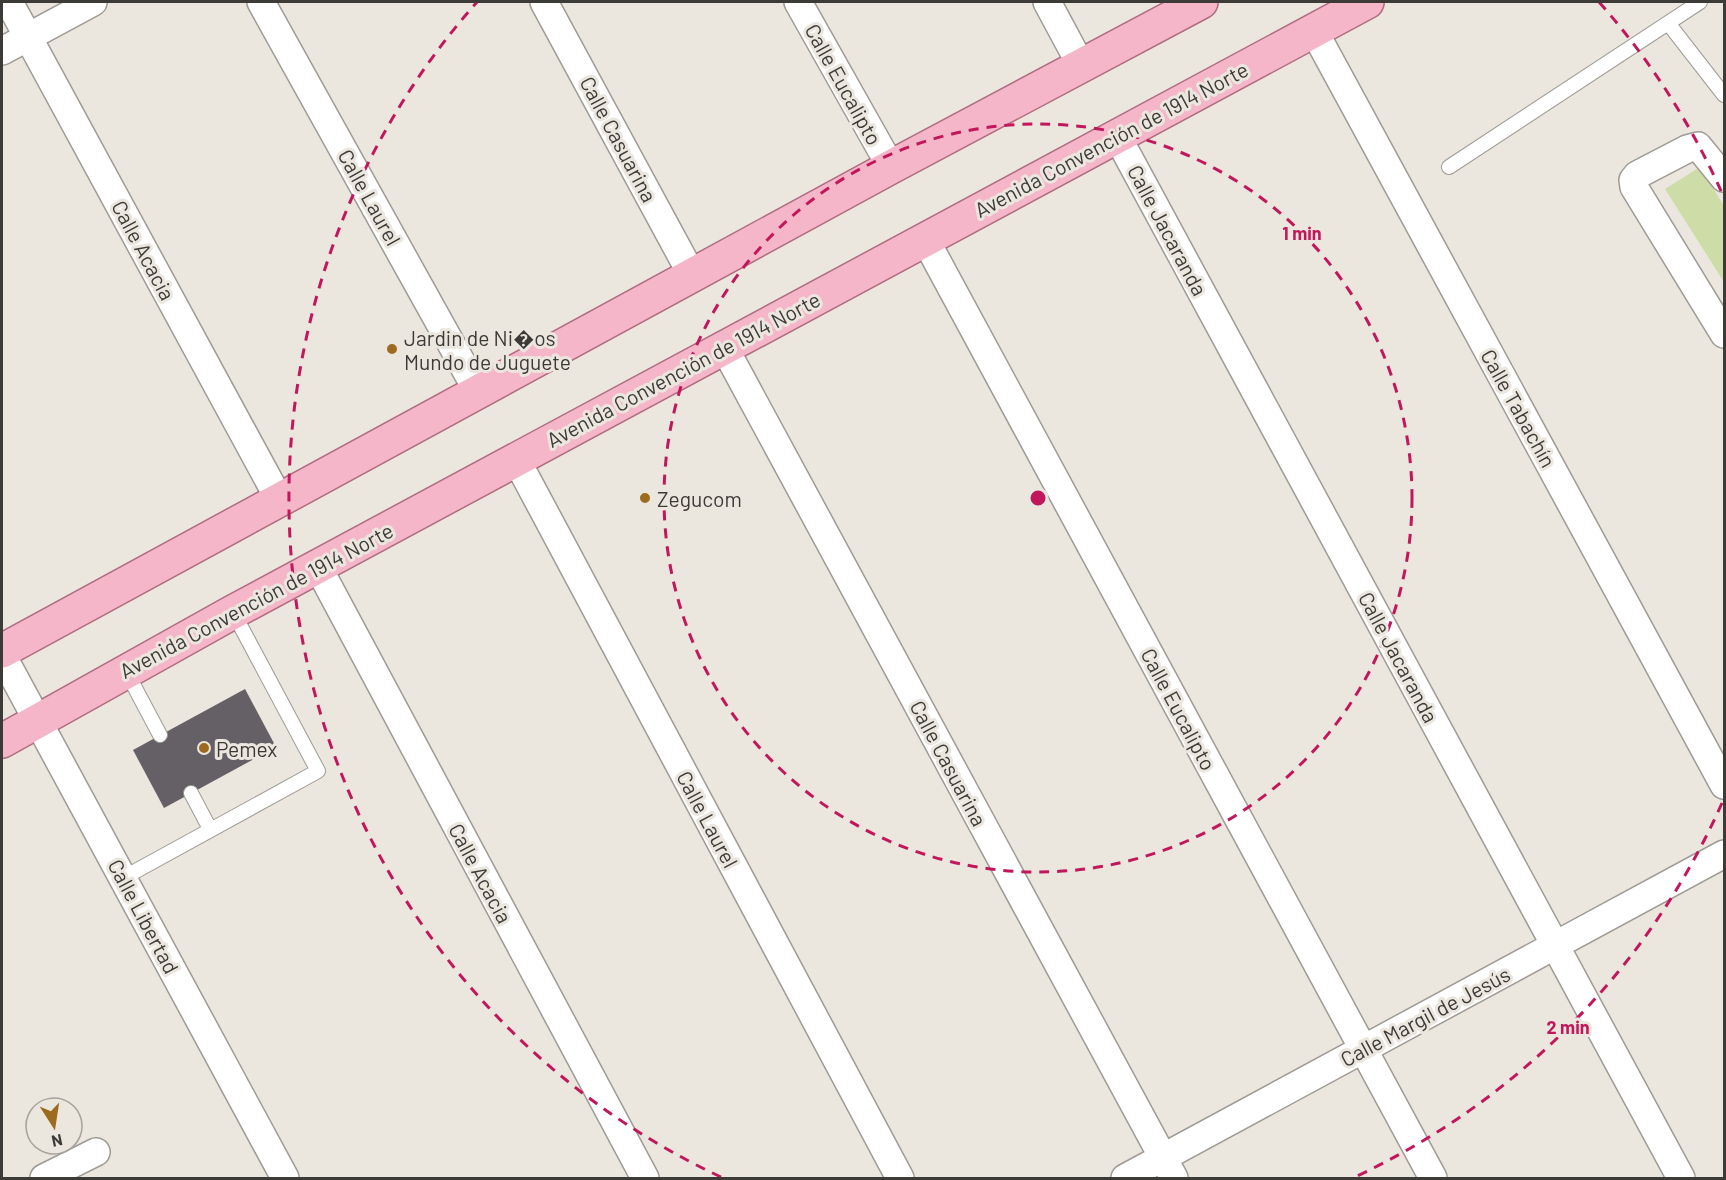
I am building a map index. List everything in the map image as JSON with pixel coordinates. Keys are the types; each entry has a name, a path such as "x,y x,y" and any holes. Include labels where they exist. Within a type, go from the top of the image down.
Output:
{"main road":[{"path":"2,653 279,499 693,277 891,167 1201,2"},
{"name":"Avenida Convención de 1914 Norte","path":"2,741 233,612 1367,2"}],"street":[{"name":"Calle Acacia","path":"9,2 279,499"},
{"path":"2,51 93,2"},
{"name":"Calle Laurel","path":"261,2 478,392"},
{"name":"Calle Casuarina","path":"544,2 693,277"},
{"name":"Calle Eucalipto","path":"798,2 891,167"},
{"path":"1047,2 1082,67"},
{"name":"Calle Tabachín","path":"1314,31 1725,785"},
{"name":"Calle Jacaranda","path":"1117,136 1681,1179"},
{"path":"1725,178 1698,146 1677,154 1637,175 1633,180 1634,187 1718,303 1725,334"},
{"name":"Calle Eucalipto","path":"925,239 1433,1179"},
{"name":"Calle Casuarina","path":"724,347 1169,1168"},
{"name":"Calle Laurel","path":"516,459 900,1179"},
{"name":"Calle Acacia","path":"318,567 645,1179"},
{"name":"Calle Libertad","path":"2,653 285,1179"},
{"name":"Calle Margil de Jesús","path":"1125,1179 1169,1168 1363,1050 1725,854"},
{"path":"44,1179 96,1152"}],"lane":[{"path":"1449,167 1700,2"},
{"path":"1668,23 1725,95"},
{"path":"123,878 318,771 233,612"},
{"path":"126,670 160,735"},
{"path":"191,793 210,829"}],"green space":[{"path":"1700,167 1724,206 1724,282 1665,189"}],"building":[{"name":"Pemex","path":"245,689 276,747 164,808 133,750"}],"place":[{"name":"Jardin de Ni�os Mundo de Juguete","path":"392,349"},
{"name":"Zegucom","path":"645,498"},
{"name":"Pemex","path":"204,748"}]}
